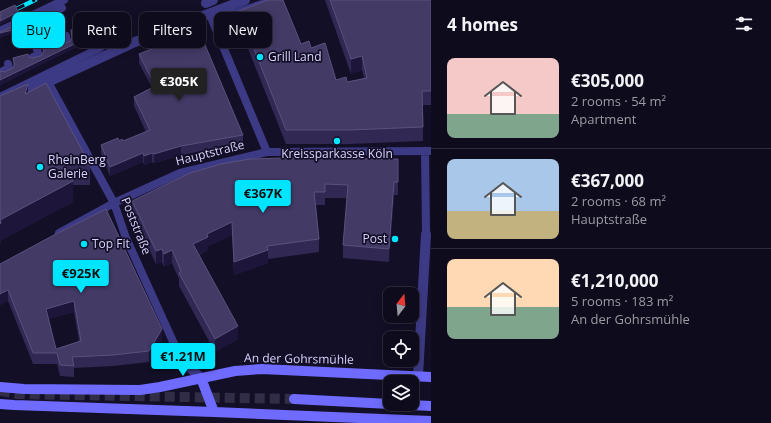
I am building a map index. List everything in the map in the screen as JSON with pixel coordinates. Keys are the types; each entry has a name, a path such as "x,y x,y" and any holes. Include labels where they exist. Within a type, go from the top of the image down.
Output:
{"main road":[{"name":"An der Gohrsmühle","path":"0,387 24,389 149,389 235,371 262,369 396,375"},
{"name":"An der Gohrsmühle","path":"419,376 431,377"},
{"path":"201,378 214,412"},
{"path":"294,399 383,404"},
{"path":"0,404 431,421"},
{"path":"419,405 431,406"}],"street":[{"path":"0,106 135,42 210,15 245,0"},
{"path":"210,15 222,16 237,14 276,0"},
{"path":"51,12 63,4"},
{"path":"0,31 63,4"},
{"path":"210,15 267,152"},
{"path":"0,97 100,48"},
{"name":"Poststraße","path":"48,82 114,203 126,238 181,359 201,378"},
{"name":"Hauptstraße","path":"54,236 114,203 180,173 267,152 428,151 426,234 418,375"}],"building":[{"path":"268,0 283,0 301,44 309,41 311,48 325,43 336,80 346,77 347,82 367,78 362,56 351,59 330,0 431,0 431,91 422,91 423,127 349,130 286,130 254,48 272,48 272,12 239,11"},
{"path":"15,5 18,12 12,12 12,15 0,21 0,12"},
{"path":"12,27 12,30 0,32"},
{"path":"73,29 73,45 0,80 0,71 5,72 14,67 13,58 28,54 29,57 32,58 41,56 44,51 43,48 65,48 65,43 69,42 72,38 71,30"},
{"path":"206,47 243,135 181,146 144,156 143,153 110,167 101,145 118,138 119,141 122,139 123,141 150,130 134,97 155,86 139,54 154,48"},
{"name":"RheinBerg Galerie","path":"46,83 90,165 64,164 73,181 0,220 0,96 28,84 25,94"},
{"path":"250,159 398,159 398,182 394,182 389,249 343,245 348,185 325,184 325,192 314,192 319,239 267,246 268,250 234,262 232,222 207,234 208,237 193,244 238,326 215,339 179,273 181,271 172,250 164,254 162,249 156,251 132,201 190,173 221,164"},
{"path":"106,209 162,329 149,351 72,357 74,366 60,365 57,353 33,353 8,290 0,294 0,264","holes":["74,301 81,341 56,349 46,309"]}],"tunnel":[{"path":"0,391 18,394 294,399"}],"railway":[{"path":"0,17 35,0"}],"place":[{"name":"Grill Land","path":"260,57"},
{"name":"Kreissparkasse Köln","path":"337,141"},
{"name":"RheinBerg Galerie","path":"40,167"},
{"name":"Post","path":"395,239"},
{"name":"Top Fit","path":"84,244"}]}
